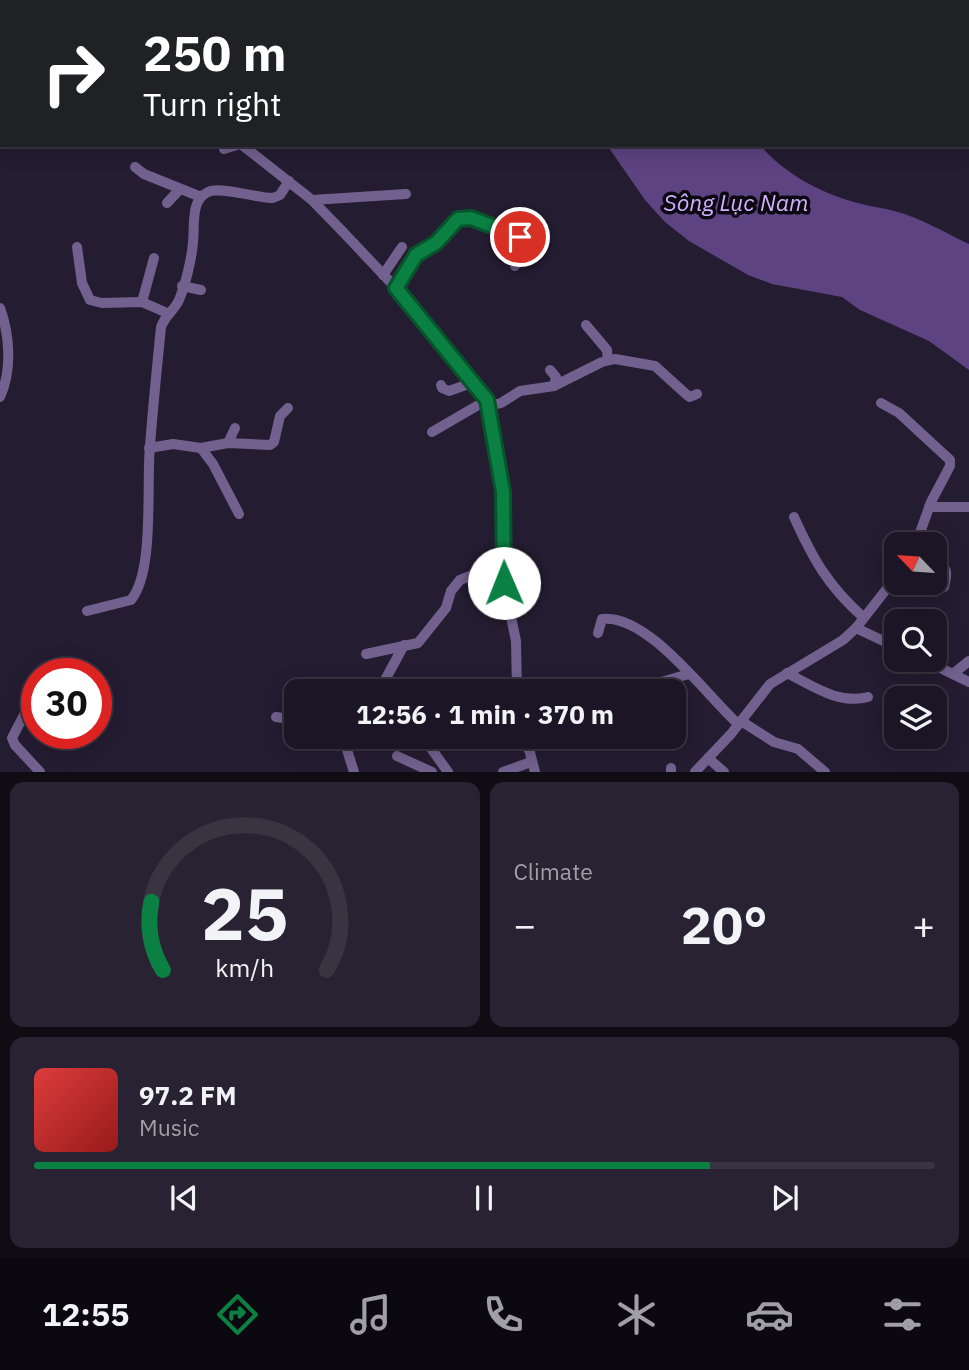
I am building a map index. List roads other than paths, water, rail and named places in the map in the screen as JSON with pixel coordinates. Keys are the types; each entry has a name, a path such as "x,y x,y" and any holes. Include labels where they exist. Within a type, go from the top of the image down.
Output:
{"street":[{"path":"224,149 232,147"},
{"path":"242,147 312,200 396,288 430,333 474,382 488,403 503,492 503,573 516,641 517,679"},
{"path":"135,167 145,174 201,197"},
{"path":"87,611 128,602 134,596 146,551 149,448 161,327 167,313 178,303 193,246 195,213 201,197 214,190 273,198 280,195 289,181"},
{"path":"167,203 180,189"},
{"path":"312,200 406,194"},
{"path":"396,288 416,255 436,243 454,222 462,218 471,218 523,238 526,245 515,266"},
{"path":"77,247 82,283 90,299 102,303 142,302 167,313"},
{"path":"383,275 402,247"},
{"path":"142,302 153,257"},
{"path":"182,286 201,290"},
{"path":"0,308 5,328 7,374 0,397"},
{"path":"586,325 607,350 608,360"},
{"path":"432,432 488,403 507,400 520,391 554,386 608,360 655,366 690,397 697,394"},
{"path":"550,370 556,377 554,386"},
{"path":"441,385 449,391 474,382"},
{"path":"881,403 900,413 950,460 950,466 929,507 920,532"},
{"path":"149,448 173,444 201,448 228,443 272,444 280,416 288,408"},
{"path":"228,443 235,428"},
{"path":"201,448 213,464 239,514"},
{"path":"929,507 969,507"},
{"path":"794,517 820,569 863,617"},
{"path":"366,653 418,643 446,608 451,591 466,576 488,569 503,573"},
{"path":"695,772 770,684 843,640 856,628 884,592"},
{"path":"598,633 603,618 631,625 660,643 740,722 774,742 798,749 825,772"},
{"path":"856,628 884,641"},
{"path":"386,679 404,645"},
{"path":"953,674 969,661"},
{"path":"947,671 969,681"},
{"path":"787,673 837,698 848,700 869,697"},
{"path":"672,679 689,674"},
{"path":"276,717 284,718"},
{"path":"21,721 12,738 15,745 40,772"},
{"path":"347,749 354,772"},
{"path":"432,749 448,772"},
{"path":"503,772 533,767 528,749"},
{"path":"397,756 427,767 432,772"},
{"path":"708,758 724,772"}],"water":[{"name":"Sông Lục Nam","path":"608,147 762,147 781,166 820,189 848,200 913,217 969,244 969,370 929,341 860,310 842,297 772,284 748,275 689,241 665,222 645,200"}]}
